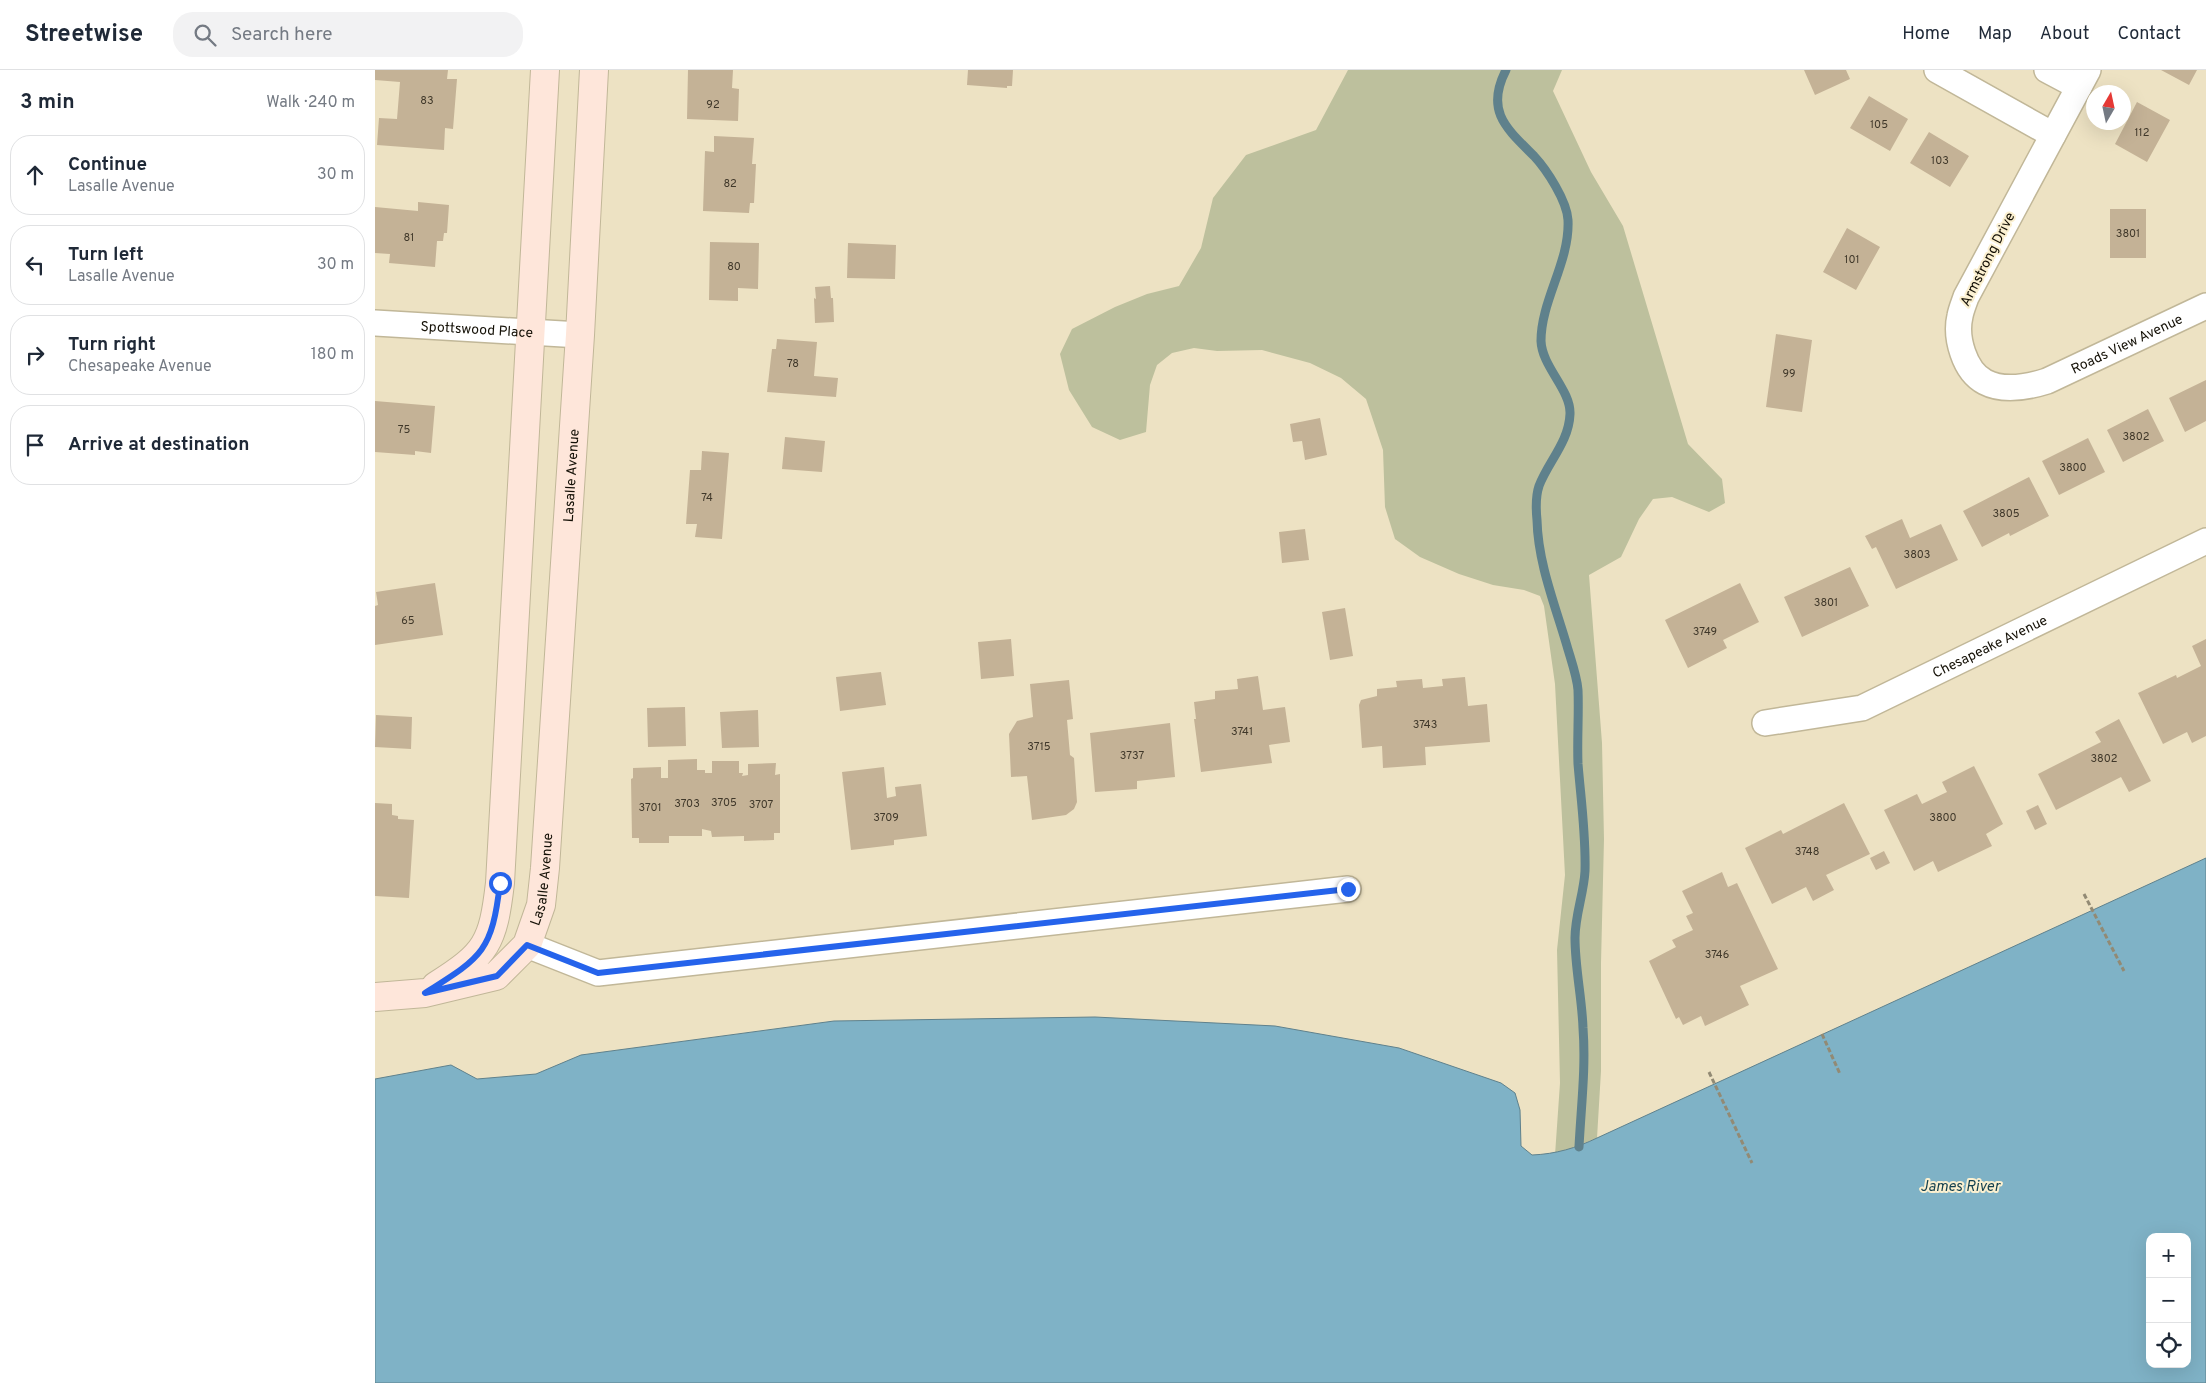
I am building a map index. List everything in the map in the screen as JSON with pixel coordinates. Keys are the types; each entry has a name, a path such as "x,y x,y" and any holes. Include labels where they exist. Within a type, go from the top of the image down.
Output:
{"main road":[{"path":"375,996 425,993 474,960 487,944 496,915 500,883 545,70"},
{"name":"Lasalle Avenue","path":"425,993 497,976 527,945 541,905 580,336 594,70"}],"street":[{"path":"1937,70 2053,135"},
{"name":"Armstrong Drive","path":"2047,70 2084,78 1967,297 1960,315 1958,333 1963,355 1973,371 1985,382 2017,388 2047,381"},
{"name":"Roads View Avenue","path":"2047,381 2206,306"},
{"name":"Spottswood Place","path":"375,323 580,336"},
{"name":"Chesapeake Avenue","path":"1765,723 1862,708 2206,541"},
{"path":"527,945 598,973 1348,889"}],"path":[{"path":"2084,894 2124,971"},
{"path":"1822,1034 1840,1074"},
{"path":"1709,1072 1752,1163"}],"green space":[{"path":"1348,70 1562,70 1553,91 1591,172 1623,226 1688,444 1722,479 1725,503 1709,512 1672,497 1653,499 1639,519 1621,557 1589,575 1602,743 1604,839 1601,1071 1597,1138 1555,1155 1560,1083 1557,950 1565,875 1555,684 1544,606 1540,596 1524,590 1493,585 1459,574 1420,557 1395,539 1385,507 1383,450 1366,399 1341,378 1310,363 1262,350 1217,351 1194,348 1172,353 1157,365 1150,385 1146,432 1120,440 1092,427 1069,390 1060,354 1072,329 1115,307 1147,294 1179,286 1201,248 1213,198 1246,155 1316,130"}],"water":[{"name":"James River","path":"2206,858 2206,1383 375,1383 375,1079 451,1065 477,1079 536,1074 581,1055 834,1021 1095,1017 1275,1026 1399,1048 1501,1083 1515,1093 1520,1110 1521,1146 1532,1155 1566,1150 1581,1145"}],"building":[{"path":"375,70 448,70 447,79 457,79 453,129 445,128 444,150 377,145 379,118 397,119 400,82 375,80"},
{"path":"688,70 733,70 732,88 739,89 738,121 687,119"},
{"path":"968,70 1013,70 1012,86 1007,86 1007,88 967,85"},
{"path":"1804,70 1846,70 1850,79 1815,95"},
{"path":"2161,70 2197,70 2189,85"},
{"path":"1869,96 1908,119 1890,151 1850,128"},
{"path":"2137,102 2170,120 2147,162 2115,144 2122,130 2131,130 2131,113"},
{"path":"1929,132 1969,156 1950,187 1910,163"},
{"path":"714,136 754,138 752,164 756,164 754,203 750,203 749,213 703,211 705,151 714,152"},
{"path":"418,202 449,205 447,233 444,233 443,241 437,241 435,267 389,263 390,254 375,253 375,207 418,211"},
{"path":"2110,209 2146,209 2146,258 2110,258"},
{"path":"1847,228 1880,247 1856,290 1823,272"},
{"path":"710,242 759,243 758,289 738,288 738,301 709,300"},
{"path":"848,243 896,245 895,279 847,278"},
{"path":"830,286 831,298 833,298 834,322 815,323 815,287"},
{"path":"1776,334 1812,340 1802,412 1766,407"},
{"path":"777,339 817,342 814,376 838,378 836,397 767,392 772,349 776,349"},
{"path":"2206,380 2206,421 2185,432 2169,398"},
{"path":"375,401 435,406 431,453 415,451 415,455 375,452"},
{"path":"2148,409 2164,441 2123,462 2107,430"},
{"path":"1320,418 1327,455 1305,460 1302,441 1293,442 1290,424"},
{"path":"785,437 825,441 822,472 782,469"},
{"path":"2088,438 2105,472 2059,495 2042,461"},
{"path":"702,451 729,453 722,539 695,537 697,524 686,524 690,470 701,470"},
{"path":"2029,477 2049,516 2010,536 2009,533 1982,547 1963,511"},
{"path":"1902,519 1910,538 1941,524 1958,560 1896,589 1876,547 1872,549 1865,536"},
{"path":"1305,529 1309,560 1282,563 1279,532"},
{"path":"1850,567 1869,606 1802,637 1784,597"},
{"path":"435,583 443,635 375,645 375,606 378,605 376,592"},
{"path":"1740,583 1759,622 1723,640 1727,648 1688,668 1665,620"},
{"path":"1345,608 1353,656 1330,660 1322,612"},
{"path":"1011,639 1014,676 981,679 978,642"},
{"path":"2206,639 2206,736 2192,743 2187,732 2163,744 2138,693 2176,675 2177,678 2201,666 2192,646"},
{"path":"881,672 886,705 840,711 836,677"},
{"path":"1258,676 1263,710 1285,707 1290,742 1269,745 1272,763 1201,772 1194,719 1196,719 1194,702 1215,699 1215,691 1238,689 1237,679"},
{"path":"1465,677 1468,706 1487,704 1490,742 1425,747 1426,765 1383,768 1382,746 1362,748 1359,705 1361,700 1377,696 1377,689 1397,687 1396,681 1422,679 1423,688 1443,686 1442,679"},
{"path":"1069,680 1073,719 1067,720 1070,755 1074,758 1077,802 1074,809 1066,815 1032,820 1027,776 1011,777 1009,734 1017,721 1033,717 1030,684"},
{"path":"685,707 686,746 648,747 647,708"},
{"path":"758,710 759,747 722,748 720,712"},
{"path":"376,715 412,717 411,749 375,747"},
{"path":"2119,719 2151,781 2129,792 2121,777 2056,810 2038,774 2101,742 2095,732"},
{"path":"1170,723 1175,777 1137,781 1137,789 1095,792 1090,733"},
{"path":"697,759 697,770 705,770 705,773 712,773 712,761 739,761 739,773 743,773 742,776 748,775 748,764 776,763 775,775 780,774 780,833 774,833 774,840 744,841 744,836 712,837 711,831 702,829 702,836 669,836 669,843 639,843 639,838 632,838 631,779 633,778 633,768 661,767 661,778 668,778 668,760"},
{"path":"1974,766 2003,824 1986,834 1992,846 1938,872 1933,861 1914,871 1884,810 1917,794 1922,804 1947,792 1942,782"},
{"path":"884,767 887,798 896,796 895,787 921,784 927,836 894,840 894,845 851,850 842,772"},
{"path":"375,803 392,804 392,815 398,816 398,819 414,820 409,898 375,896"},
{"path":"1844,803 1870,854 1826,875 1834,890 1813,901 1806,887 1772,904 1745,848 1781,830 1783,834"},
{"path":"2038,805 2047,824 2035,830 2026,811"},
{"path":"1884,851 1890,863 1876,870 1870,858"},
{"path":"1722,872 1728,887 1737,883 1778,969 1740,986 1749,1005 1705,1026 1701,1016 1683,1025 1679,1017 1676,1019 1649,961 1676,947 1672,940 1693,930 1686,916 1693,913 1682,891"}],"waterway":[{"path":"1506,70 1500,84 1498,97 1498,108 1502,118 1515,137 1534,156 1550,177 1564,204 1568,220 1565,251 1545,311 1541,341 1546,360 1566,396 1570,414 1569,424 1562,443 1539,486 1536,507 1540,552 1552,599 1574,668 1578,690 1578,764 1585,858 1585,871 1576,921 1575,938 1584,1043 1579,1147"}],"route":[{"path":"500,883 496,915 487,944 474,960 425,993 471,984 497,976 527,945 598,973 1348,889"}]}
